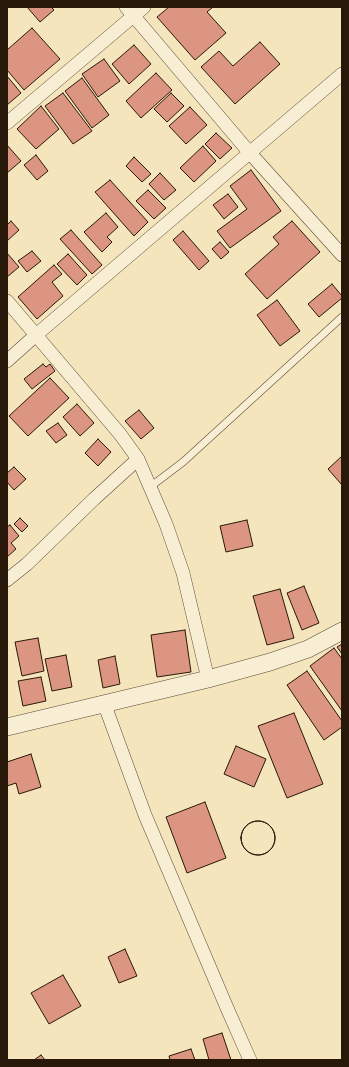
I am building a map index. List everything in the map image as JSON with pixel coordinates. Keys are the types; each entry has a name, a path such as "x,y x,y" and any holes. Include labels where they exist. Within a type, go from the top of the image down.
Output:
{"street":[{"path":"7,123 130,11 144,7"},
{"path":"130,11 249,152 342,255"},
{"path":"7,361 249,152 342,74"},
{"path":"7,301 120,434 138,459 166,524 182,573 208,679"},
{"path":"7,580 27,564 138,459"},
{"path":"7,727 208,679 270,662 308,649 342,631"},
{"path":"104,703 145,815 250,1060"}],"lane":[{"path":"150,487 183,462 342,317"}],"building":[{"path":"27,7 51,7 54,10 40,22"},
{"path":"169,7 213,7 207,12 226,33 195,60 157,17"},
{"path":"32,28 60,59 24,90 7,70 7,50"},
{"path":"260,42 280,64 235,104 201,67 219,51 233,66"},
{"path":"134,45 151,64 129,84 112,64"},
{"path":"104,59 120,81 98,97 82,74"},
{"path":"156,73 172,90 141,118 126,101"},
{"path":"7,76 21,93 7,105"},
{"path":"82,78 109,115 92,128 65,91"},
{"path":"63,93 92,131 73,144 45,106"},
{"path":"171,93 184,106 167,122 154,109"},
{"path":"41,106 59,129 36,149 17,129"},
{"path":"190,107 207,125 186,144 169,126"},
{"path":"216,133 232,148 220,159 205,144"},
{"path":"7,145 21,161 7,173"},
{"path":"203,146 216,161 194,182 180,168"},
{"path":"36,155 48,171 37,180 24,165"},
{"path":"134,157 151,174 142,182 126,166"},
{"path":"251,170 281,211 230,248 217,231 247,209 230,186"},
{"path":"160,173 176,190 164,200 149,184"},
{"path":"110,180 148,222 134,236 95,192"},
{"path":"148,190 166,208 154,219 136,201"},
{"path":"228,194 238,207 224,219 213,205"},
{"path":"106,213 118,227 107,237 112,242 102,252 84,232"},
{"path":"11,221 19,230 7,241 7,225"},
{"path":"292,221 320,252 267,299 245,274 279,244 273,237"},
{"path":"71,230 102,265 92,274 60,239"},
{"path":"183,231 209,261 199,270 173,240"},
{"path":"220,242 229,252 221,259 212,249"},
{"path":"32,251 41,261 27,272 18,261"},
{"path":"7,253 19,267 7,277"},
{"path":"68,254 87,275 77,285 57,264"},
{"path":"54,265 62,274 52,282 63,296 37,319 18,297"},
{"path":"332,284 342,298 319,317 308,304"},
{"path":"277,300 300,331 280,346 257,315"},
{"path":"43,364 46,367 50,364 55,371 32,389 24,379"},
{"path":"50,378 69,398 28,436 9,416"},
{"path":"77,404 94,423 80,436 63,417"},
{"path":"139,410 154,428 141,439 125,421"},
{"path":"58,423 67,435 56,443 46,431"},
{"path":"98,439 111,452 98,466 85,453"},
{"path":"342,456 342,485 328,469"},
{"path":"14,467 26,479 14,490 7,482 7,473"},
{"path":"20,518 28,526 22,532 14,524"},
{"path":"247,520 253,546 226,552 220,526"},
{"path":"10,525 19,536 11,543 16,549 7,557 7,527"},
{"path":"304,586 319,623 302,630 287,593"},
{"path":"280,589 294,638 267,645 253,596"},
{"path":"185,630 191,672 157,677 151,635"},
{"path":"38,638 44,671 22,676 15,642"},
{"path":"342,644 342,654 337,647"},
{"path":"334,648 342,659 342,711 310,666"},
{"path":"66,655 72,687 52,691 45,659"},
{"path":"115,656 120,684 103,688 98,660"},
{"path":"307,671 342,721 342,727 324,740 287,685"},
{"path":"41,677 46,701 23,706 18,681"},
{"path":"294,713 323,784 287,798 258,726"},
{"path":"236,746 266,759 254,787 224,774"},
{"path":"31,754 41,787 19,794 16,783 7,786 7,762"},
{"path":"205,802 226,858 187,873 166,817"},
{"path":"258,821 270,826 275,838 270,850 258,855 246,850 241,838 246,826"},
{"path":"258,821 270,826 275,838 270,850 258,855 246,850 241,838 246,826"},
{"path":"125,949 137,976 119,983 108,957"},
{"path":"63,975 81,1006 49,1024 31,993"},
{"path":"222,1033 231,1060 209,1060 203,1039"},
{"path":"191,1049 195,1060 170,1060 169,1056"},
{"path":"41,1055 45,1060 34,1060"}]}
